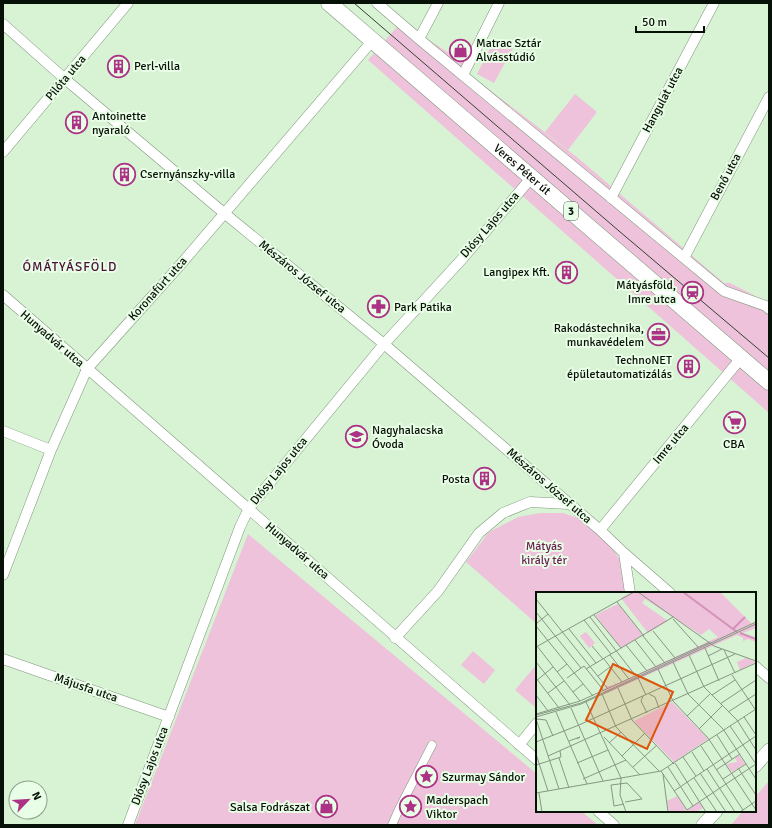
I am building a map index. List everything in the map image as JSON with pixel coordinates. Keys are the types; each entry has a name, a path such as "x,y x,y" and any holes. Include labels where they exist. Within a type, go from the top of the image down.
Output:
{"main road":[{"name":"Veres Péter út","path":"330,3 769,382"}],"street":[{"name":"Pilóta utca","path":"3,152 128,3"},
{"path":"377,3 724,291 768,304"},
{"path":"419,39 438,3"},
{"path":"462,75 499,3"},
{"name":"Hangulat utca","path":"611,198 714,3"},
{"name":"Mészáros József utca","path":"3,24 65,79 224,213 384,344 600,530 669,592"},
{"name":"Koronafürt utca","path":"3,575 50,450 87,369 180,264 373,40"},
{"name":"Benő utca","path":"684,258 769,96"},
{"name":"Diósy Lajos utca","path":"128,825 240,527 249,508 384,344 463,258 532,177"},
{"name":"Hunyadvár utca","path":"3,295 249,508 395,638 536,759"},
{"name":"Imre utca","path":"600,530 741,358"},
{"path":"3,431 50,450"},
{"path":"395,638 438,591 479,533 503,513 530,502 569,504"},
{"path":"624,553 630,592"},
{"name":"Májusfa utca","path":"3,659 169,716"},
{"path":"756,667 769,678"},
{"path":"519,745 536,724"},
{"path":"392,825 432,745"},
{"path":"756,765 769,750"},
{"path":"599,812 614,825"},
{"path":"703,825 715,812"}],"green space":[{"path":"403,20 424,37 460,60 464,60 474,65 469,74 578,158 724,283 730,283 769,303 769,413 368,60"},
{"path":"495,39 513,48 494,83 477,74"},
{"path":"575,94 597,112 568,150 545,132"},
{"name":"Mátyás király tér","path":"540,513 563,513 584,520 606,540 621,561 625,592 536,592 536,623 466,562 489,532 518,517"},
{"path":"248,534 536,773 536,812 582,812 598,825 135,825"},
{"path":"473,651 495,670 484,684 461,665"},
{"path":"536,665 535,707 515,690"},
{"path":"769,781 769,825 731,825 742,812 756,812 756,796"}],"tram line":[{"path":"354,3 769,358"}],"place":[{"name":"Matrac Sztár Alvásstúdió","path":"461,50"},
{"name":"Perl-villa","path":"118,66"},
{"name":"Antoinette nyaraló","path":"77,123"},
{"name":"Csernyánszky-villa","path":"124,174"},
{"name":"Langipex Kft.","path":"566,272"},
{"name":"Mátyásföld, Imre utca","path":"692,292"},
{"name":"Park Patika","path":"379,307"},
{"name":"Rakodástechnika, munkavédelem","path":"659,335"},
{"name":"TechnoNET épületautomatizálás","path":"688,367"},
{"name":"CBA","path":"734,423"},
{"name":"Nagyhalacska Óvoda","path":"357,437"},
{"name":"Posta","path":"485,479"},
{"name":"Szurmay Sándor","path":"426,777"},
{"name":"Salsa Fodrászat","path":"326,807"},
{"name":"Maderspach Viktor","path":"410,807"}],"district":[{"name":"ÓMÁTYÁSFÖLD","path":"70,267"}]}
